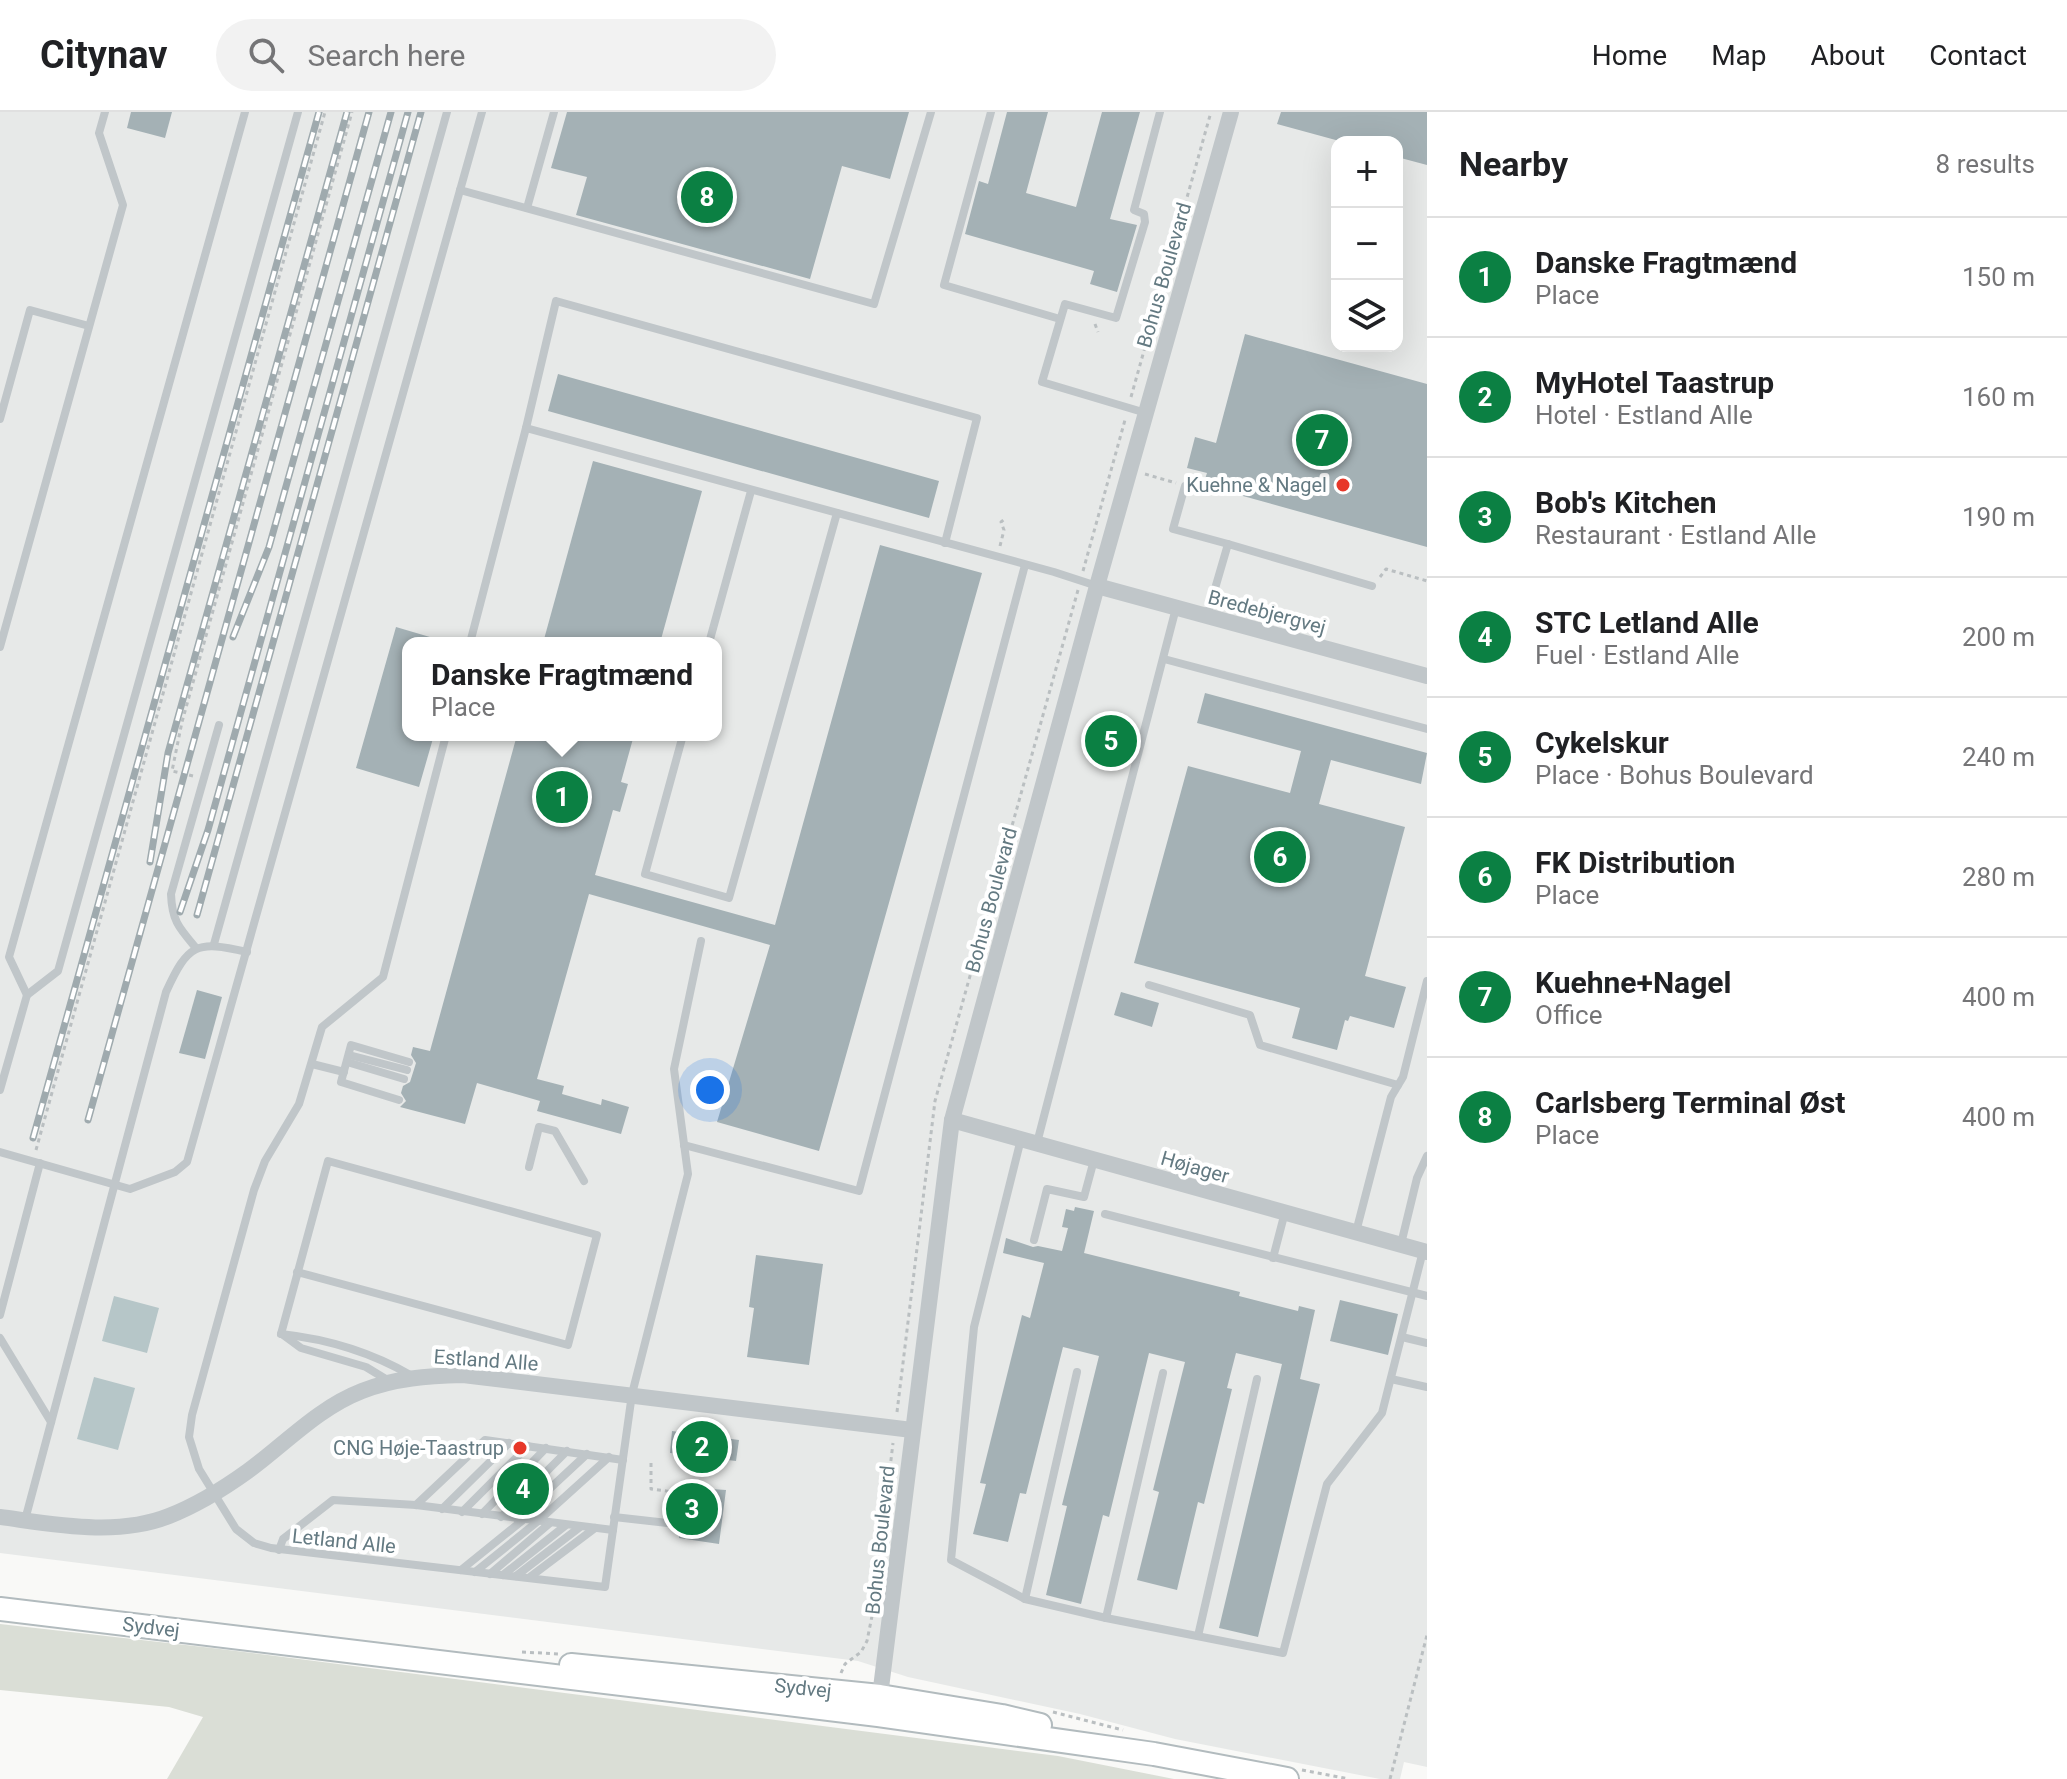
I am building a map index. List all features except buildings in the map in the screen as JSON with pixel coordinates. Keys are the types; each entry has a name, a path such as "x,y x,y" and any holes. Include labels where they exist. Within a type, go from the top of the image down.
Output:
{"main road":[{"name":"Sydvej","path":"0,1609 446,1661 477,1659 624,1669 879,1706 1002,1716 1154,1754 1287,1779"}],"street":[{"name":"Bohus Boulevard","path":"879,1706 952,1120 1097,586 1231,112"},
{"name":"Bredebjergvej","path":"1097,586 1427,676"},
{"name":"Højager","path":"952,1120 1425,1251"},
{"name":"Estland Alle","path":"0,1517 91,1527 134,1525 167,1517 214,1494 249,1471 323,1411 359,1392 389,1381 415,1377 463,1375 912,1430"}],"lane":[{"path":"0,647 123,205 99,133 105,112"},
{"path":"27,995 9,957 245,112"},
{"path":"0,1090 27,995 58,971 298,112"},
{"path":"214,944 447,112"},
{"path":"0,1152 130,1189 175,1172 187,1162 482,112"},
{"path":"527,208 554,112"},
{"path":"460,190 874,304 931,112"},
{"path":"991,112 944,285 1060,319"},
{"path":"1146,413 1042,382 1065,304 1116,318 1145,222 1144,214 1134,210 1160,112"},
{"path":"472,637 556,301 977,418 945,543"},
{"path":"0,419 30,310 89,326"},
{"path":"526,428 1097,586"},
{"path":"1185,486 1173,529 1372,586"},
{"path":"711,637 751,491"},
{"path":"681,741 645,874 729,898 837,513"},
{"path":"1207,616 1228,544"},
{"path":"684,1145 859,1191 1025,565"},
{"path":"1176,608 1029,1141 974,1327 951,1560 1025,1599 1283,1653 1327,1484 1382,1413 1425,1251"},
{"path":"1164,659 1427,729"},
{"path":"196,948 172,914 171,894 219,725"},
{"name":"Letland Alle","path":"444,741 383,977 322,1027 299,1104 258,1178 192,1415 189,1437 192,1452 229,1519 245,1537 263,1547 279,1550 605,1587 632,1394 688,1174 674,1069 701,941"},
{"path":"25,1521 166,992 179,963 196,948 214,944 247,952"},
{"path":"1356,1232 1391,1097 1403,1077 1427,981"},
{"path":"1149,985 1250,1015 1260,1045 1398,1085"},
{"path":"348,1058 407,1070 351,1045 341,1082 399,1100"},
{"path":"312,1064 344,1072"},
{"path":"529,1167 539,1127 555,1131 584,1181"},
{"path":"1401,1244 1417,1178 1427,1156"},
{"path":"1034,1240 1047,1189 1084,1197 1094,1159"},
{"path":"281,1334 297,1272 328,1161 597,1235 568,1345 297,1272"},
{"path":"0,1315 37,1162"},
{"path":"1273,1258 1285,1212"},
{"path":"1105,1214 1427,1296"},
{"path":"281,1334 303,1336 383,1359 415,1377"},
{"path":"281,1334 301,1348 366,1367 389,1381"},
{"path":"1402,1337 1427,1343"},
{"path":"0,1338 51,1422"},
{"path":"1025,1599 1077,1372"},
{"path":"1106,1618 1163,1373"},
{"path":"1198,1636 1257,1379"},
{"path":"1391,1379 1427,1387"},
{"path":"416,1505 485,1440 623,1460"},
{"path":"442,1509 509,1443"},
{"path":"462,1512 528,1446"},
{"path":"482,1514 546,1448"},
{"path":"501,1517 567,1451"},
{"path":"461,1570 520,1520 587,1454"},
{"path":"475,1572 537,1522 609,1457"},
{"path":"279,1550 283,1539 333,1500 416,1505 613,1530"},
{"path":"614,1517 703,1527"},
{"path":"490,1574 550,1523"},
{"path":"503,1575 566,1525"},
{"path":"515,1576 580,1527"},
{"path":"529,1578 595,1528"}],"path":[{"path":"37,1162 325,112"},
{"path":"204,779 172,771 176,748 352,112"},
{"path":"1130,470 1185,486"},
{"path":"997,557 1004,530 1001,522 1006,518"},
{"path":"1372,586 1386,569 1427,581"},
{"path":"651,1463 651,1489 681,1493"},
{"path":"1390,1779 1427,1635"}],"shaded area":[{"path":"0,112 1427,112 1427,1767 1404,1762 1400,1779 1380,1779 1175,1739 1080,1714 908,1677 858,1661 0,1553"},
{"path":"114,1296 159,1308 147,1353 102,1341"},
{"path":"94,1377 135,1388 118,1450 77,1439"},
{"path":"0,1624 212,1648 1058,1756 1174,1779 167,1779 203,1717 169,1707 0,1690"}],"railway":[{"path":"33,1138 319,112"},
{"path":"150,862 168,753 347,112"},
{"path":"88,1120 369,112"},
{"path":"233,637 269,547 391,112"},
{"path":"180,912 208,830 408,112"},
{"path":"197,915 421,112"}],"place":[{"name":"Carlsberg Terminal Øst","path":"707,197"},
{"name":"Kuehne+Nagel","path":"1322,440"},
{"name":"Kuehne & Nagel","path":"1343,485"},
{"name":"Cykelskur","path":"1111,741"},
{"name":"Danske Fragtmænd","path":"562,797"},
{"name":"FK Distribution","path":"1280,857"},
{"name":"MyHotel Taastrup","path":"702,1447"},
{"name":"CNG Høje-Taastrup","path":"520,1448"},
{"name":"STC Letland Alle","path":"523,1489"},
{"name":"Bob's Kitchen","path":"692,1509"}]}
